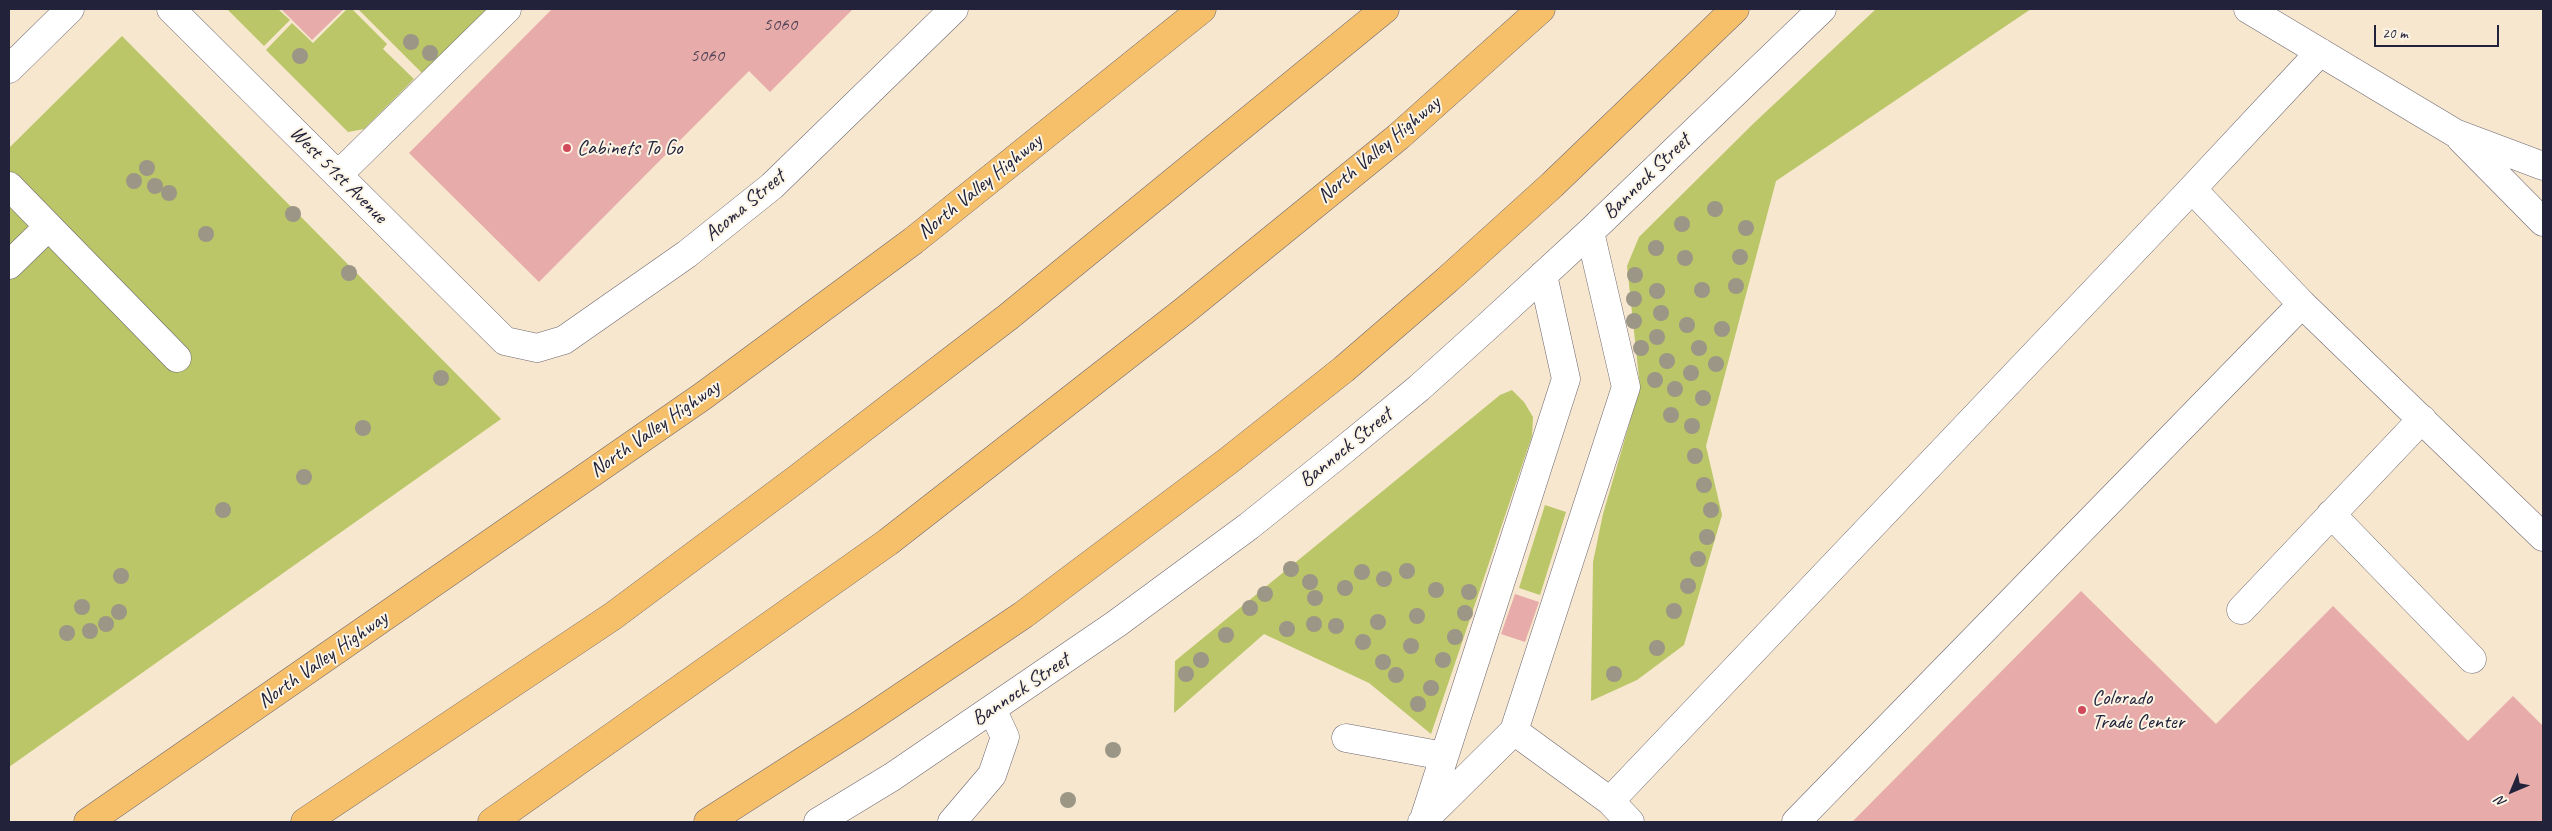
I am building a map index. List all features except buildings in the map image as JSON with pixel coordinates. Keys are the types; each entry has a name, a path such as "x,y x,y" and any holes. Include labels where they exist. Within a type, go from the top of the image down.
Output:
{"highway":[{"name":"North Valley Highway","path":"88,822 711,390 913,241 1202,9"},
{"path":"305,822 613,616 798,478 1008,317 1385,9"},
{"name":"North Valley Highway","path":"492,822 895,536 1184,310 1398,137 1541,9"},
{"path":"708,822 858,726 1023,615 1236,455 1344,369 1447,280 1552,185 1735,9"}],"street":[{"path":"9,69 70,9"},
{"name":"West 51st Avenue","path":"171,9 505,341"},
{"path":"338,176 507,9"},
{"name":"Bannock Street","path":"818,822 892,777 1116,624 1249,526 1418,388 1590,232 1822,9"},
{"path":"2248,9 2455,133 2543,166"},
{"name":"Acoma Street","path":"505,341 537,348 564,340 687,254 772,186 943,13"},
{"path":"1610,801 2320,52"},
{"path":"2455,133 2543,222"},
{"path":"9,186 177,358"},
{"path":"2192,189 2302,304 2543,537"},
{"path":"9,264 48,227"},
{"path":"1423,822 1514,731 1626,387 1590,232"},
{"path":"1423,822 1566,379 1543,275"},
{"path":"1796,822 2302,304"},
{"path":"2241,610 2422,419"},
{"path":"2331,514 2472,659"},
{"path":"952,822 992,775 1005,737 992,709"},
{"path":"1514,731 1610,801 1630,822"},
{"path":"1346,738 1444,756"}],"green space":[{"path":"227,9 278,9 290,20 264,46"},
{"path":"347,9 352,9 387,44 383,49 414,79 364,129 348,132 266,50 292,23 313,43"},
{"path":"358,9 490,9 424,75"},
{"path":"1876,9 2031,9 1776,181 1706,446 1722,515 1684,645 1637,680 1591,701 1593,562 1603,514 1640,387 1627,266 1639,237 1755,122"},
{"path":"122,36 501,419 9,767 9,148"},
{"path":"1512,390 1524,402 1533,417 1532,436 1431,734 1369,683 1264,634 1174,713 1175,661 1500,395"},
{"path":"1545,505 1566,512 1540,595 1519,588"}],"place":[{"name":"Cabinets To Go","path":"567,148"},
{"name":"Colorado Trade Center","path":"2082,710"}]}
